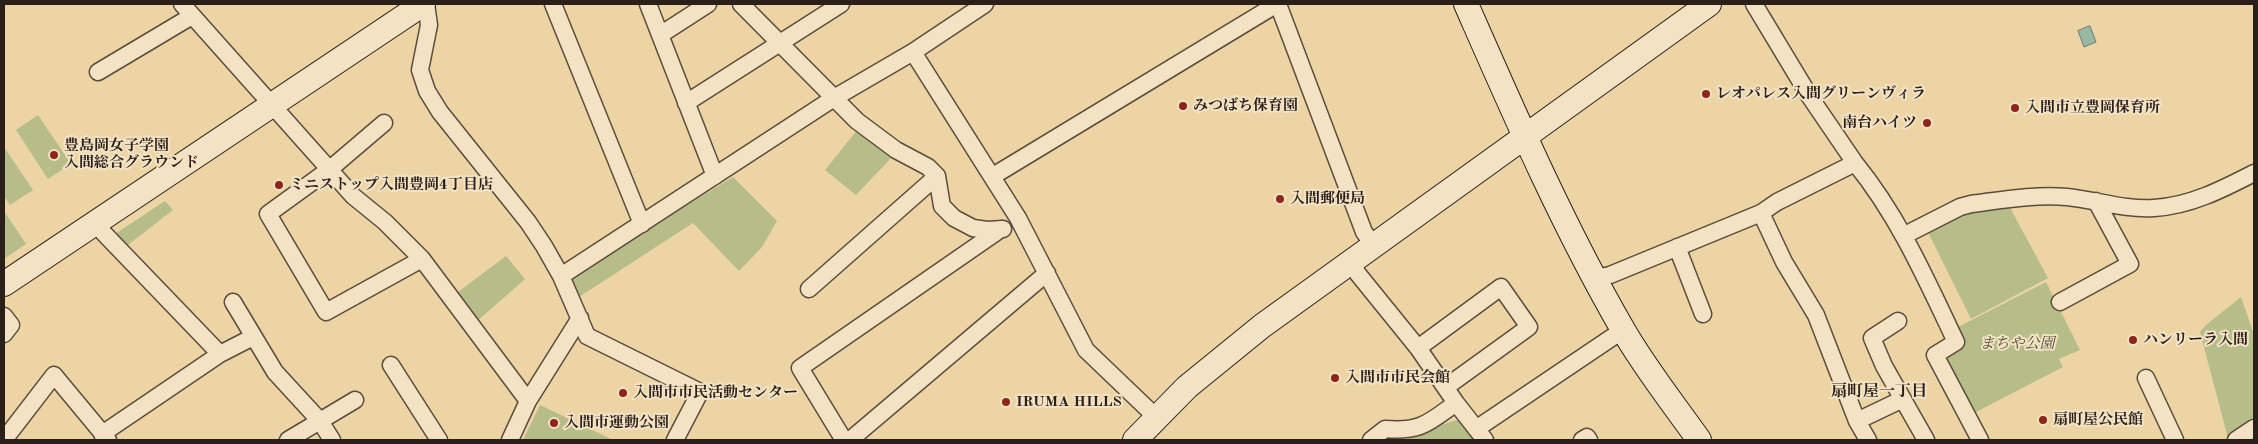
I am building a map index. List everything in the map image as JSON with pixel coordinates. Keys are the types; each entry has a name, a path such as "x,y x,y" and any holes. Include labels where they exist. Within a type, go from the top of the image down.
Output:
{"street":[{"path":"4,284 423,4"},
{"path":"426,4 428,25 420,70 427,91 528,222 562,276 587,336 700,392 675,440"},
{"path":"553,4 642,224"},
{"path":"648,4 715,176"},
{"path":"660,35 708,4"},
{"path":"740,4 857,121 896,150 928,167 937,176 942,206 954,218 973,228 986,230 1003,229"},
{"path":"686,103 841,4"},
{"path":"562,276 834,98 913,52 985,4"},
{"path":"994,176 1278,4 1364,232 1374,246"},
{"path":"1466,4 1525,138 1594,278 1623,330 1699,440"},
{"path":"1135,440 1156,417 1206,370 1262,326 1709,4"},
{"path":"1754,4 1810,97 1854,163 1882,197 1905,235 1956,342 1935,355 1980,440"},
{"path":"98,72 187,10 274,105 353,196 385,222 422,259 528,401"},
{"path":"913,52 994,176 1018,218 1086,350 1156,417"},
{"path":"384,123 330,169 268,214 326,312 422,259"},
{"path":"1594,278 1610,275 1761,213 1777,202 1854,163"},
{"path":"1905,235 1960,207 1972,204 2047,197 2137,208 2173,206 2217,192 2254,173"},
{"path":"808,289 937,176"},
{"path":"2060,302 2130,264 2096,202"},
{"path":"1761,213 1784,262 1816,315 1857,421 1868,440"},
{"path":"1018,218 800,368 844,439 1047,273"},
{"path":"94,223 220,354"},
{"path":"1677,247 1703,314"},
{"path":"1351,262 1358,274 1418,348 1456,404 1481,435 1623,330"},
{"path":"1418,348 1501,287 1529,327 1446,387"},
{"path":"233,302 275,372 320,421 332,440"},
{"path":"4,316 12,325 4,334"},
{"path":"510,440 528,401 580,318"},
{"path":"1898,321 1872,338 1902,399 1926,440"},
{"path":"4,440 54,375 105,437 220,354 253,337"},
{"path":"391,365 439,440"},
{"path":"2146,378 2175,440"},
{"path":"1857,421 1902,399"},
{"path":"288,440 355,400"},
{"path":"1371,440 1385,429 1406,430 1423,427 1456,404"},
{"path":"2236,440 2254,428"},
{"path":"1582,440 1587,436 1589,440"}],"green space":[{"path":"38,115 71,164 48,179 16,130"},
{"path":"858,129 895,154 856,195 825,170"},
{"path":"4,147 33,190 10,205 4,196"},
{"path":"733,177 777,221 762,247 739,271 693,223 579,297 569,277"},
{"path":"165,201 173,210 124,248 112,236"},
{"path":"2008,204 2048,278 1971,319 1926,228 1959,211"},
{"path":"4,211 26,244 4,259"},
{"path":"506,256 525,279 475,323 454,295"},
{"name":"まちや公園","path":"2046,282 2080,350 2059,359 2063,367 1974,413 1946,362 1948,354 1965,344 1956,328"},
{"path":"2241,297 2254,335 2254,419 2228,438 2200,332"},
{"name":"入間市運動公園","path":"540,405 613,440 523,440"},
{"path":"1459,419 1474,440 1409,440 1405,435 1419,433"}],"shaded area":[{"path":"2090,26 2096,42 2084,47 2078,31"}],"place":[{"name":"レオパレス入間グリーンヴィラ","path":"1706,94"},
{"name":"みつばち保育園","path":"1183,106"},
{"name":"入間市立豊岡保育所","path":"2015,108"},
{"name":"南台ハイツ","path":"1927,123"},
{"name":"豊島岡女子学園 入間総合グラウンド","path":"54,155"},
{"name":"ミニストップ入間豊岡4丁目店","path":"279,185"},
{"name":"入間郵便局","path":"1280,199"},
{"name":"ハンリーラ入間","path":"2133,340"},
{"name":"入間市市民会館","path":"1335,378"},
{"name":"入間市市民活動センター","path":"623,393"},
{"name":"IRUMA HILLS","path":"1006,402"},
{"name":"扇町屋公民館","path":"2043,420"},
{"name":"入間市運動公園","path":"554,423"}],"district":[{"name":"扇町屋一丁目","path":"1879,392"}]}
